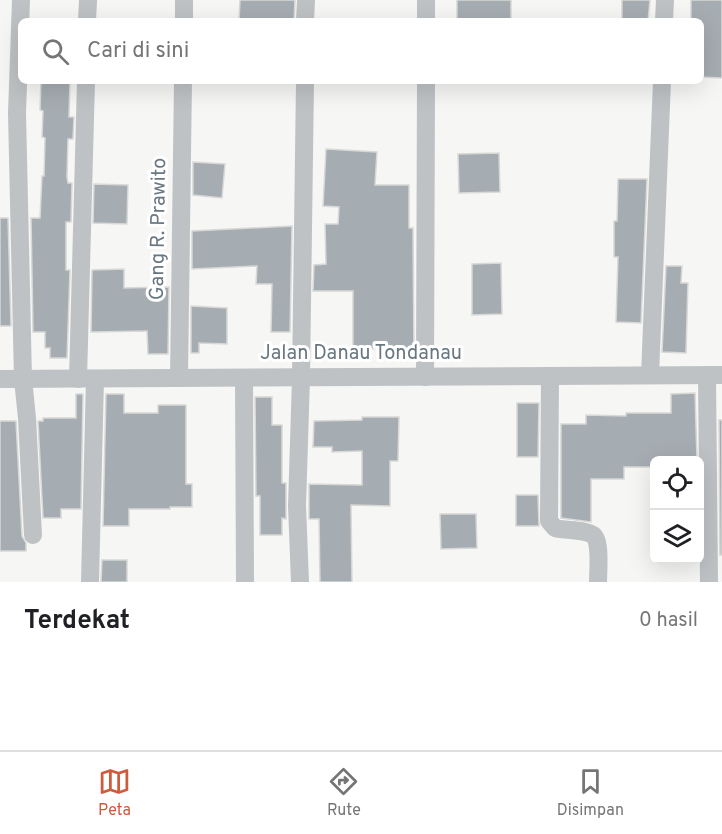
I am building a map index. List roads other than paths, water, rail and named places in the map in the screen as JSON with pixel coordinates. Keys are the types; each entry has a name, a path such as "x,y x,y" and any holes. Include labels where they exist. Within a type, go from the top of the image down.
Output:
{"street":[{"path":"20,18 21,0"},
{"path":"184,0 184,18"},
{"path":"305,18 306,0"},
{"path":"426,0 426,18"},
{"path":"664,18 665,0"},
{"path":"87,18 88,1"},
{"path":"18,68 16,113 23,379 33,535"},
{"path":"86,84 86,379 90,582"},
{"name":"Gang R. Prawito","path":"179,378 183,84"},
{"path":"300,582 297,506 301,378 304,84"},
{"path":"425,377 426,84"},
{"path":"650,375 662,84"},
{"path":"709,582 715,375"},
{"name":"Jalan Danau Tondanau","path":"0,379 715,375"},
{"path":"550,376 549,521 555,528 591,534 596,538 598,582"},
{"path":"244,378 245,582"}]}
